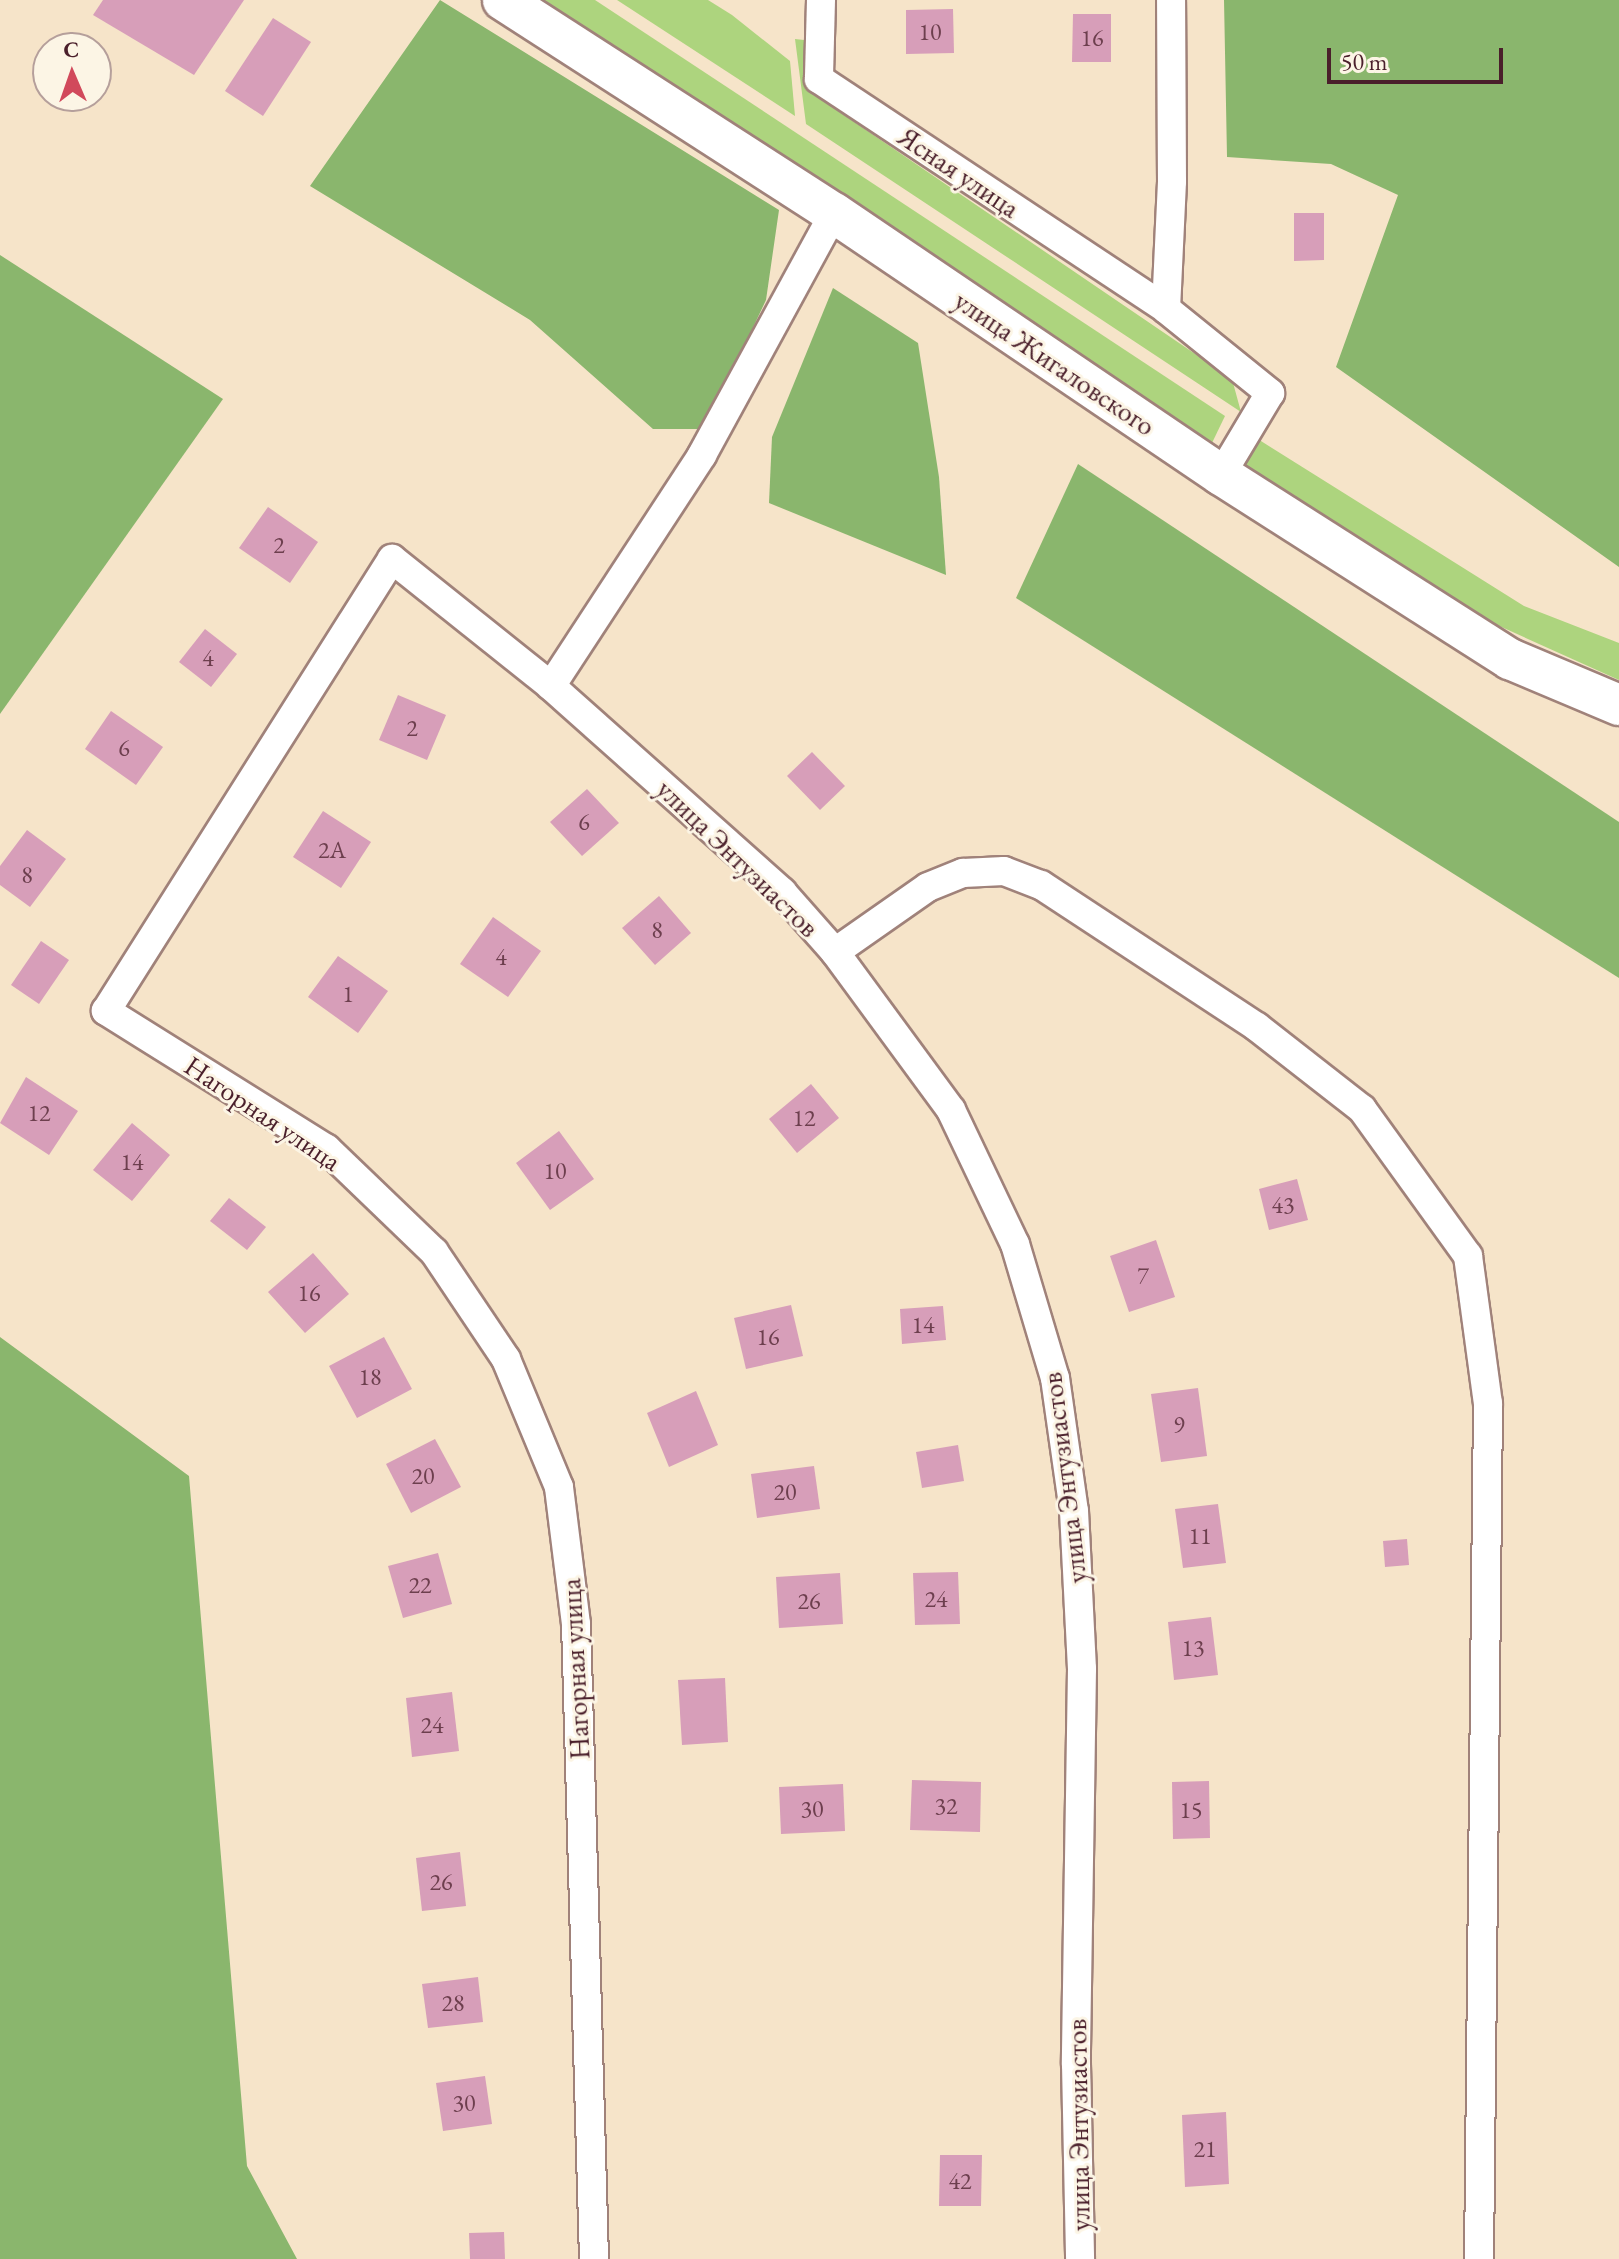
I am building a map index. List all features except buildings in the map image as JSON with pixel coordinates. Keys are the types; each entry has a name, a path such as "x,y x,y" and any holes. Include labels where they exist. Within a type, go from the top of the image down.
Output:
{"main road":[{"name":"улица Жигаловского","path":"503,0 834,213 1221,475 1510,659 1619,705"}],"street":[{"name":"Ясная улица","path":"821,0 819,79 1166,309 1270,393 1221,475"},
{"path":"1166,309 1172,181 1171,0"},
{"path":"551,686 702,455 834,213"},
{"name":"Нагорная улица","path":"551,686 392,559 106,1011 327,1149 434,1252 506,1359 559,1487 576,1624 594,2259"},
{"name":"улица Энтузиастов","path":"551,686 782,892 835,952 951,1110 1015,1244 1055,1378 1074,1511 1082,1669 1076,2064 1080,2259"},
{"path":"835,952 928,887 963,873 1004,871 1041,885 1257,1027 1362,1109 1468,1256 1488,1403 1479,2259"}],"green space":[{"path":"440,0 779,210 766,300 705,429 653,429 530,320 310,186"},
{"path":"530,0 595,0 1225,416 1211,445"},
{"path":"617,0 708,0 732,15 790,61 795,116"},
{"path":"1224,0 1619,0 1619,567 1336,367 1398,195 1331,164 1227,157"},
{"path":"795,39 813,41 813,82 822,100 1232,379 1241,412 806,124"},
{"path":"0,255 223,399 0,714"},
{"path":"833,288 918,343 939,477 946,575 769,503 772,437"},
{"path":"1253,436 1524,606 1619,643 1619,680 1486,620 1242,474 1239,456"},
{"path":"1078,464 1619,822 1619,978 1016,598"},
{"path":"0,1337 189,1476 247,2166 297,2259 0,2259"}]}
